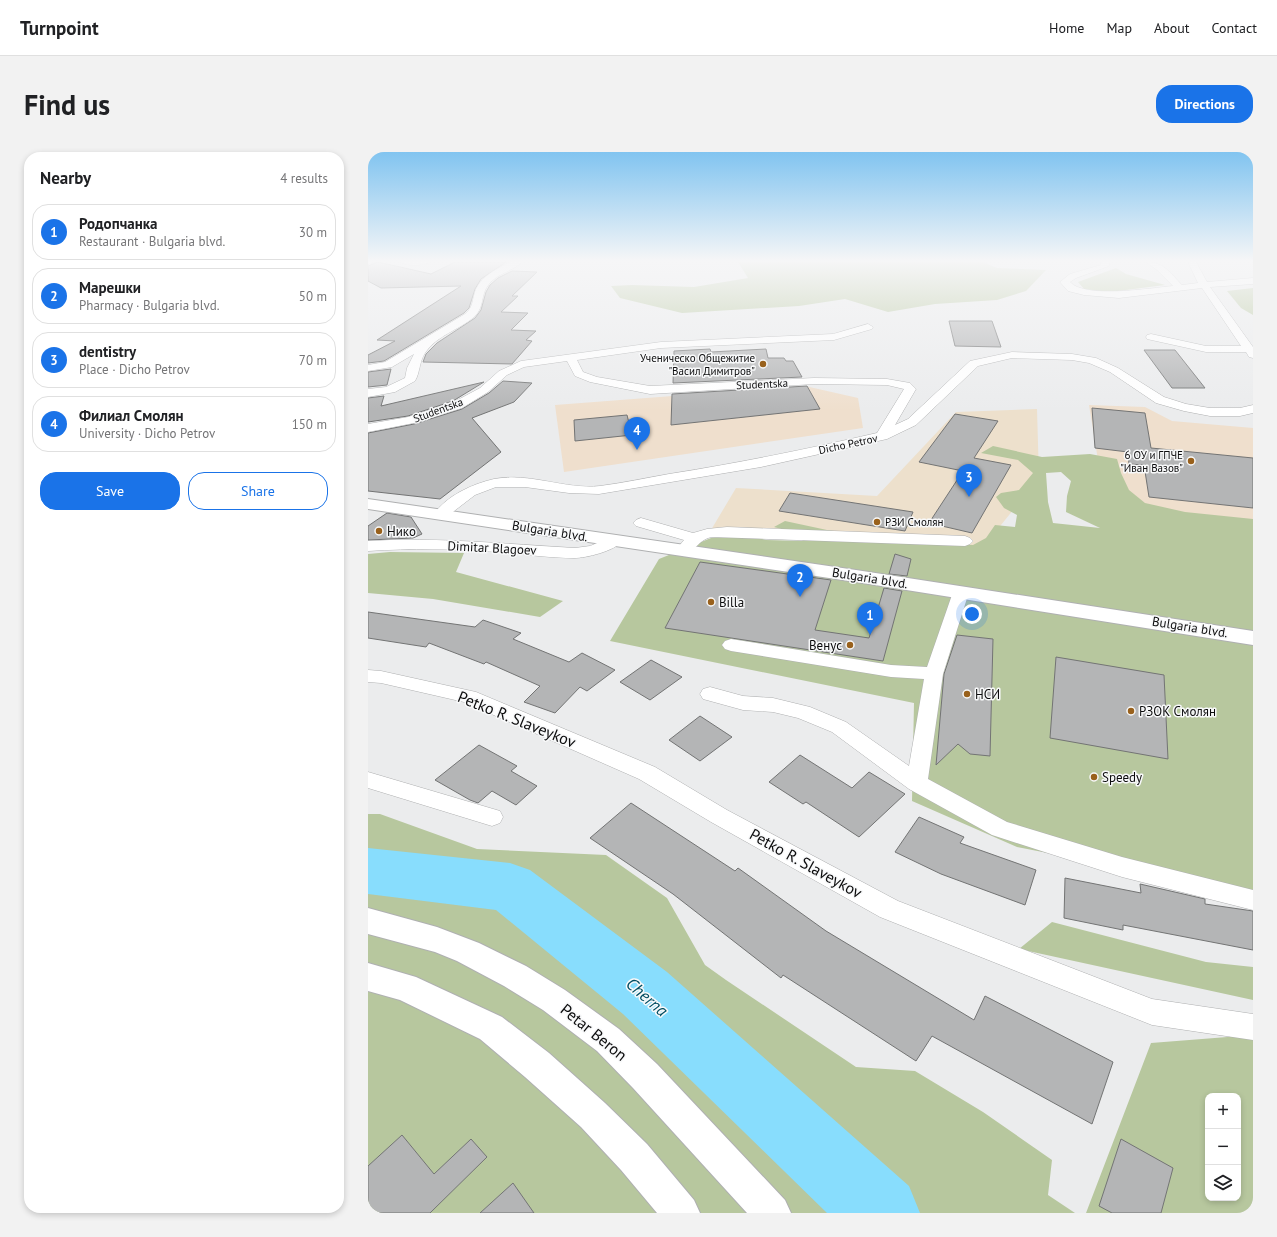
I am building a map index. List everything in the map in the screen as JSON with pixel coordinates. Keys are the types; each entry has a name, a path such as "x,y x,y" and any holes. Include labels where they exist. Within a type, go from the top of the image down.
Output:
{"street":[{"path":"368,368 388,365 418,344 436,336 474,312"},
{"path":"1223,312 1251,352"},
{"name":"Studentska","path":"368,428 410,420 458,406 484,390 503,373 521,364 661,345 799,340 834,337 868,327"},
{"path":"368,393 382,392 402,386 411,379 412,370 420,350 436,336"},
{"path":"1151,337 1206,349 1251,352"},
{"name":"Dicho Petrov","path":"440,515 471,491 491,484 520,482 578,491 599,490 761,463 882,436 912,422 974,363 1012,355 1066,357 1092,360 1114,370 1160,400 1184,407 1210,412 1240,412 1253,409"},
{"name":"Studentska","path":"570,357 579,374 594,380 650,390 814,381 887,382 906,385 910,389 882,436"},
{"name":"Bulgaria blvd.","path":"368,504 614,541 688,544 961,592 1253,638"},
{"path":"641,523 688,544 700,534 727,532 965,541"},
{"name":"Dimitar Blagoev","path":"368,546 402,544 474,546 575,553 594,550 614,541"},
{"path":"917,783 934,674 961,592"},
{"path":"732,645 891,671 934,674"},
{"name":"Petko R. Slaveykov","path":"368,676 382,677 469,697 647,773 719,816 896,912 1152,1012 1253,1027"},
{"path":"710,694 743,703 773,705 803,712 839,727 917,783 1000,829 1122,868 1253,900"},
{"path":"368,780 492,818"},
{"name":"Petar Beron","path":"368,921 437,940 468,952 515,976 554,1000 608,1040 639,1070 772,1213"},
{"path":"368,977 406,987 491,1028 537,1065 593,1115 634,1158 681,1213"}],"shaded area":[{"path":"805,386 858,398 863,428 564,472 555,405"},
{"path":"1089,405 1145,407 1172,421 1253,428 1253,527 1145,510 1098,460"},
{"path":"1037,409 1039,478 984,546 708,535 736,488 877,496 956,412"}],"green space":[{"path":"676,312 707,312 682,313"},
{"path":"1247,312 1253,312 1253,315"},
{"path":"993,446 1042,457 1090,454 1117,459 1121,473 1129,490 1145,503 1185,512 1253,519 1253,900 1220,901 1207,896 1196,882 1017,847 912,801 914,703 610,641 659,559 711,538 742,534 766,540 803,541 793,532 774,527 785,521 827,530 904,541 973,545 986,538 995,525 1015,527 1017,515 1004,508 996,497 1001,493 1019,490 1033,473 1018,460 981,453","holes":["1061,472 1071,481 1067,496 1066,512 1100,528 1053,523 1048,502 1046,473"]},
{"path":"390,552 464,553 456,572 563,601 540,617 433,599 368,593 368,554"},
{"path":"368,814 380,814 477,849 606,855 667,898 705,965 726,980 856,1067 915,1071 983,1112 1052,1160 1048,1195 1075,1213 368,1213"},
{"path":"1052,922 1206,962 1253,967 1253,1000 1019,949"},
{"path":"1253,1035 1253,1213 1086,1213 1151,1043"}],"building":[{"path":"421,312 465,312 384,361 368,363 368,355 395,341 377,340"},
{"path":"480,312 528,313 511,330 536,331 526,340 532,341 512,364 423,362 426,354 437,343 475,318"},
{"path":"949,321 992,321 1001,347 955,346"},
{"name":"Ученическо Общежитие \"Васил Димитров\"","path":"710,349 711,352 766,349 768,358 784,358 786,361 793,361 802,377 673,383 674,351"},
{"path":"1144,350 1175,350 1205,388 1172,388"},
{"path":"391,369 387,385 368,387 368,372"},
{"path":"503,381 532,383 514,402 472,418 501,452 440,499 368,491 368,433 414,424 462,409 489,393"},
{"path":"484,382 453,401 408,416 368,422 368,398 384,396 381,406"},
{"path":"807,386 820,409 671,425 672,394"},
{"name":"6 ОУ и ГПЧЕ \"Иван Вазов\"","path":"1092,408 1145,413 1151,448 1253,458 1253,508 1149,497 1144,465 1129,464 1128,452 1095,448"},
{"path":"955,414 998,421 974,458 1011,465 972,533 929,523 963,471 919,462"},
{"path":"627,415 632,435 575,441 574,420"},
{"name":"РЗИ Смолян","path":"790,493 913,512 905,531 779,511"},
{"path":"387,513 411,517 422,534 413,538 368,540 368,526"},
{"path":"895,554 911,559 907,576 889,574"},
{"path":"700,562 831,580 815,630 869,638 884,588 902,591 883,661 665,628"},
{"path":"368,612 475,627 483,620 521,633 513,639 569,662 582,653 615,670 587,691 580,687 555,713 524,702 540,686 486,662 484,664 429,643 426,647 368,638"},
{"name":"НСИ","path":"957,635 993,639 990,756 970,754 958,744 936,765 944,674"},
{"name":"РЗОК Смолян","path":"1056,657 1164,675 1168,759 1050,738"},
{"path":"651,660 682,677 650,700 620,682"},
{"path":"700,716 732,737 700,761 669,740"},
{"path":"479,745 517,766 511,771 537,786 516,805 492,791 478,803 435,780"},
{"path":"800,755 852,788 869,772 905,794 859,837 806,802 803,804 769,782"},
{"path":"631,803 735,871 738,868 826,931 974,1020 985,996 1113,1062 1092,1124 932,1036 916,1061 783,975 781,978 673,894 590,838"},
{"path":"919,817 964,837 960,843 1036,870 1025,905 941,874 895,852"},
{"path":"1065,878 1141,893 1140,884 1205,899 1205,904 1253,911 1253,950 1123,925 1123,930 1064,918"},
{"path":"402,1135 434,1174 471,1139 487,1157 430,1213 368,1213 368,1166"},
{"path":"1121,1139 1173,1168 1161,1213 1112,1213 1099,1206"},
{"path":"513,1183 534,1213 480,1213"}],"waterway":[{"name":"Cherna","path":"368,871 510,887 645,993 882,1213"}],"place":[{"name":"Ученическо Общежитие \"Васил Димитров\"","path":"763,364"},
{"name":"Филиал Смолян","path":"637,450"},
{"name":"6 ОУ и ГПЧЕ \"Иван Вазов\"","path":"1191,461"},
{"name":"dentistry","path":"969,497"},
{"name":"РЗИ Смолян","path":"877,522"},
{"name":"Нико","path":"379,531"},
{"name":"Марешки","path":"800,597"},
{"name":"Billa","path":"711,602"},
{"name":"Родопчанка","path":"870,635"},
{"name":"Венус","path":"850,645"},
{"name":"НСИ","path":"967,694"},
{"name":"РЗОК Смолян","path":"1131,711"},
{"name":"Speedy","path":"1094,777"}]}
